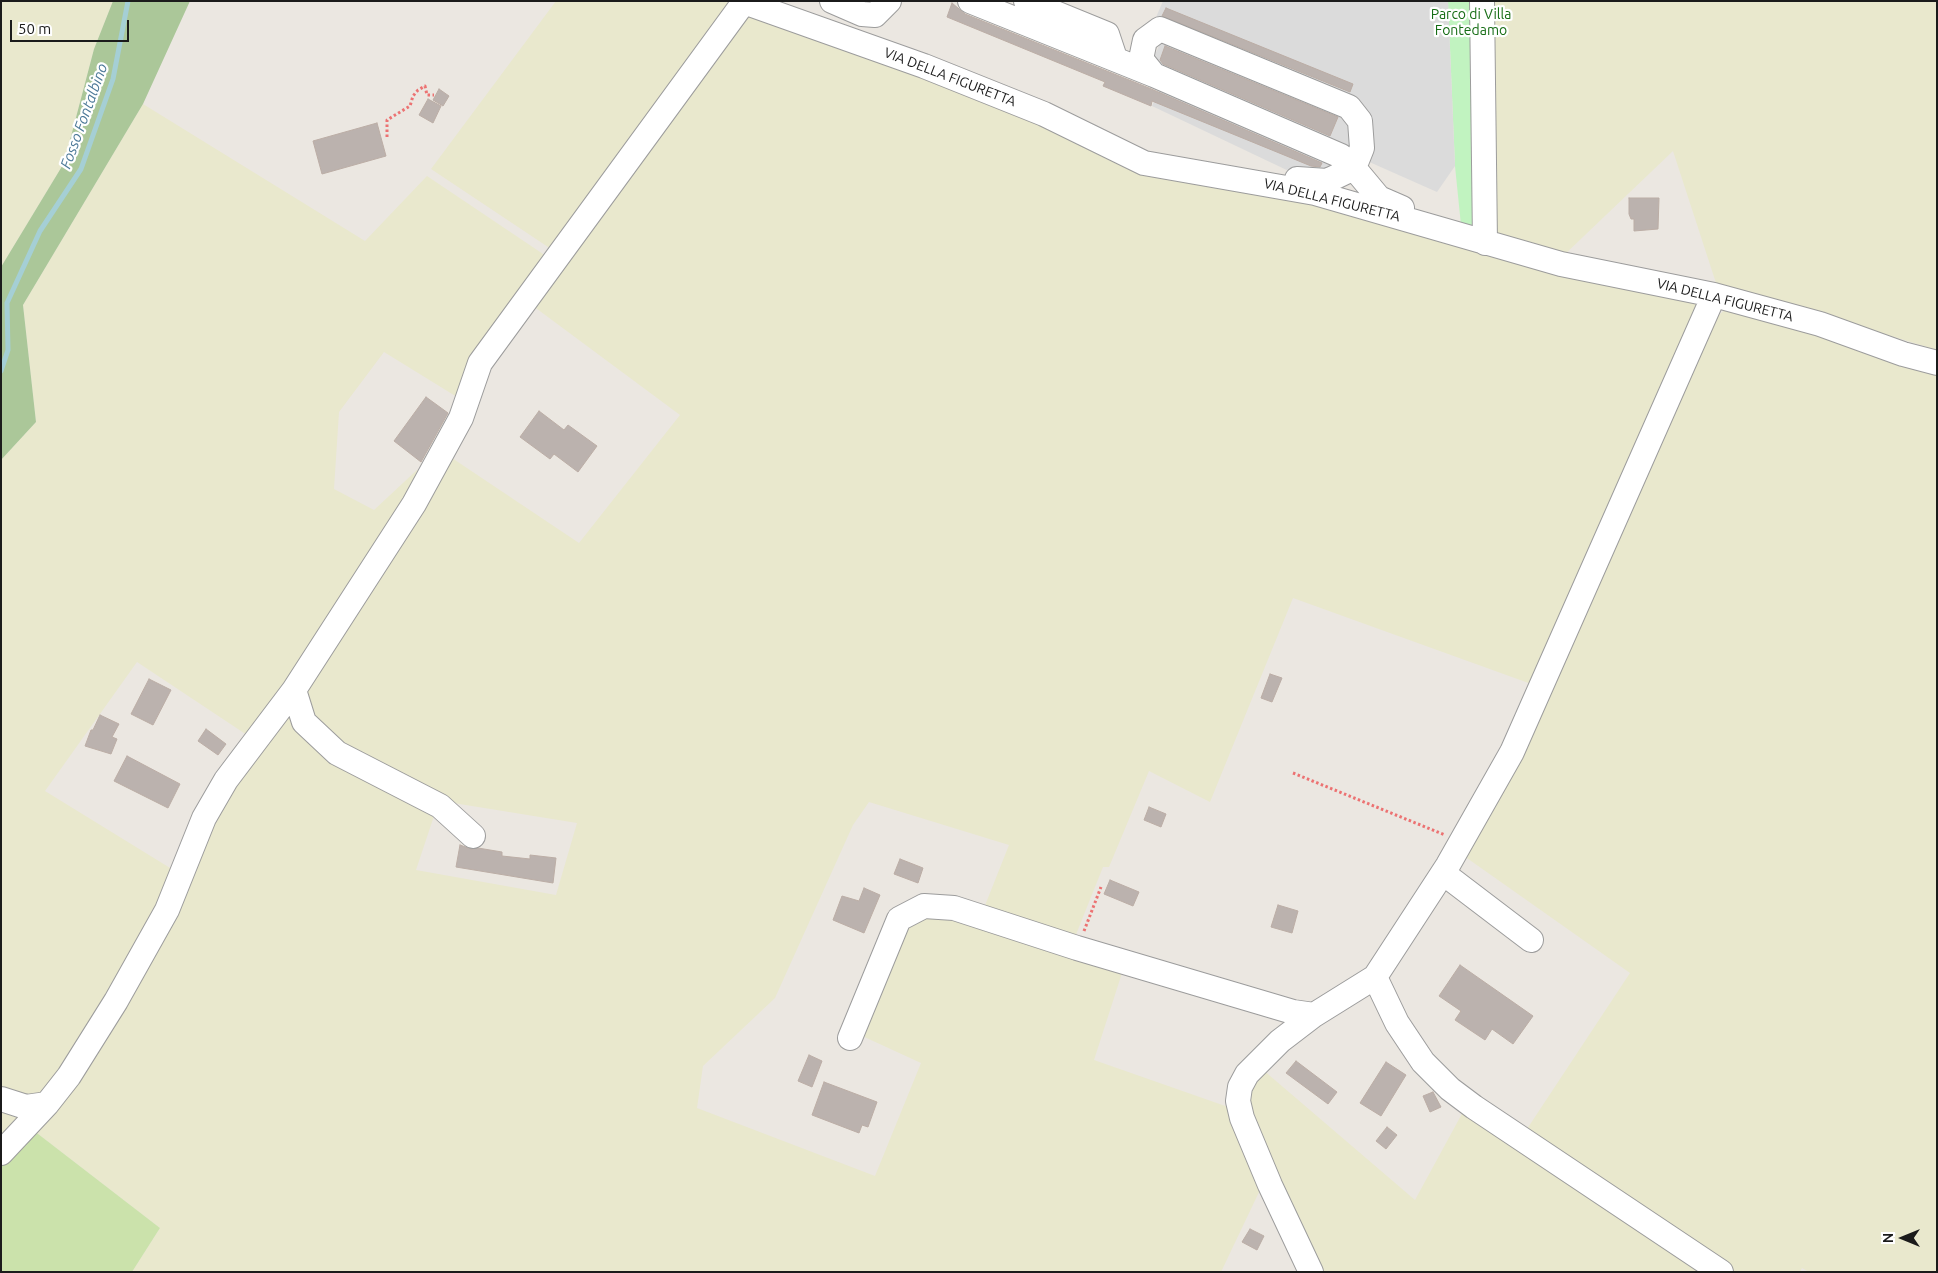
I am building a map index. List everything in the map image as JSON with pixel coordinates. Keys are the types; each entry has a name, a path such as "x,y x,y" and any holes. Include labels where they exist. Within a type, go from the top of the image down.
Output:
{"street":[{"path":"832,1 862,14 875,15 889,1"},
{"path":"970,1 1115,58 1321,146 1341,156 1354,168 1379,198 1408,211 1425,224"},
{"path":"1026,1 1107,34 1115,58"},
{"path":"1482,1 1485,243"},
{"path":"1,1152 47,1104 69,1076 116,1001 167,910 204,818 226,780 294,690 414,504 461,418 480,364 742,2"},
{"name":"VIA DELLA FIGURETTA","path":"742,2 924,66 1044,114 1144,163 1315,193 1561,264 1714,295 1820,324 1903,354 1937,363"},
{"path":"1154,75 1142,59 1146,40 1160,29 1349,107 1360,121 1362,148 1354,168 1327,181 1198,172"},
{"path":"1312,1272 1270,1185 1242,1118 1238,1101 1240,1087 1247,1074 1280,1041 1314,1014 1376,977 1443,873 1512,752 1714,295"},
{"path":"294,690 304,722 337,753 440,806 473,836"},
{"path":"1443,873 1531,940"},
{"path":"850,1038 899,919 924,906 954,908 1077,948 1293,1012 1314,1014"},
{"path":"1376,977 1397,1023 1423,1062 1450,1089 1474,1108 1721,1272"},
{"path":"1,1099 26,1107 47,1104"}],"path":[{"path":"386,138 387,120 410,106 413,96 418,90 425,86 427,95 434,95"},
{"path":"1293,773 1461,842"},
{"path":"1077,948 1101,887"}],"green space":[{"path":"1,1 113,1 94,49 64,163 1,267"},
{"path":"113,1 190,1 143,104 23,305 36,422 1,460 1,267 64,163 94,49"},
{"path":"556,1 725,1 732,5 554,251 431,169"},
{"name":"Parco di Villa Fontedamo","path":"1448,1 1493,1 1485,243 1462,235 1455,166"},
{"path":"1489,1 1937,1 1937,350 1716,283 1673,151 1561,258 1489,238"},
{"path":"745,10 1045,122 1282,193 1699,298 1701,308 1534,685 1293,598 1210,802 1149,771 1109,867 1103,867 1073,942 982,913 1009,845 869,802 853,825 775,998 703,1066 697,1108 875,1176 921,1063 860,1035 906,925 926,912 1122,973 1094,1060 1231,1108 1260,1190 1221,1272 132,1272 160,1228 33,1130 205,828 292,700 297,727 436,810 416,870 556,895 577,823 441,801 336,744 307,717 300,689 446,454 579,543 680,415 529,303"},
{"path":"143,104 365,241 427,176 549,258 457,397 384,352 339,412 334,489 374,510 418,469 396,520 250,737 137,662 45,791 175,871 159,908 46,1095 26,1100 1,1090 1,460 36,422 23,305"},
{"path":"1728,307 1937,369 1937,1272 1809,1272 1802,1268 1800,1272 1734,1272 1525,1132 1630,973 1464,856 1709,324"},
{"path":"1262,1069 1415,1200 1464,1110 1710,1272 1319,1272 1244,1102"},
{"path":"1,1101 30,1114 1,1146"},
{"path":"33,1130 160,1228 132,1272 1,1272 1,1165"}],"shaded area":[{"path":"1163,1 1448,1 1455,166 1437,192 1340,149 1324,176 1293,173 1152,106 1161,85 1145,77 1162,39 1151,29"}],"building":[{"path":"952,3 965,14 1149,88 1322,163 1320,167 1311,166 1152,101 1151,106 1103,86 1105,82 947,17"},
{"path":"1166,8 1353,84 1350,92 1162,16"},
{"path":"1165,46 1338,117 1330,136 1163,64 1160,60"},
{"path":"439,89 449,96 443,106 433,100"},
{"path":"428,99 441,106 433,123 419,115"},
{"path":"377,123 386,156 322,174 313,141"},
{"path":"1629,198 1659,198 1658,229 1634,231 1634,219 1631,219 1629,214"},
{"path":"426,397 448,413 421,462 394,441"},
{"path":"539,411 564,430 568,425 597,446 578,472 554,454 550,459 520,437"},
{"path":"1270,674 1282,678 1272,702 1261,698"},
{"path":"149,679 171,690 153,725 131,714"},
{"path":"100,715 119,724 112,737 117,739 111,754 85,746 91,730 93,730"},
{"path":"206,729 226,744 218,755 198,741"},
{"path":"127,756 180,784 168,808 114,781"},
{"path":"1149,807 1166,814 1161,827 1144,820"},
{"path":"460,845 471,849 478,848 502,852 502,856 530,859 530,855 556,858 553,883 456,867"},
{"path":"900,859 923,868 918,883 894,874"},
{"path":"1110,880 1139,892 1133,906 1104,894"},
{"path":"864,888 880,895 864,933 833,920 842,896 859,901"},
{"path":"1278,905 1298,911 1292,933 1271,927"},
{"path":"1460,965 1533,1016 1513,1044 1492,1029 1485,1040 1455,1020 1461,1011 1439,996"},
{"path":"809,1055 822,1061 812,1087 798,1081"},
{"path":"1296,1061 1337,1092 1328,1104 1286,1073"},
{"path":"1386,1062 1406,1075 1381,1116 1360,1103"},
{"path":"824,1082 877,1102 868,1127 862,1125 859,1133 812,1115"},
{"path":"1433,1092 1441,1107 1430,1112 1423,1096"},
{"path":"1387,1127 1397,1135 1386,1149 1376,1141"},
{"path":"1250,1229 1264,1236 1257,1250 1242,1242"}],"waterway":[{"name":"Fosso Fontalbino","path":"1,371 8,350 7,303 40,231 81,169 113,79 128,1"}]}
